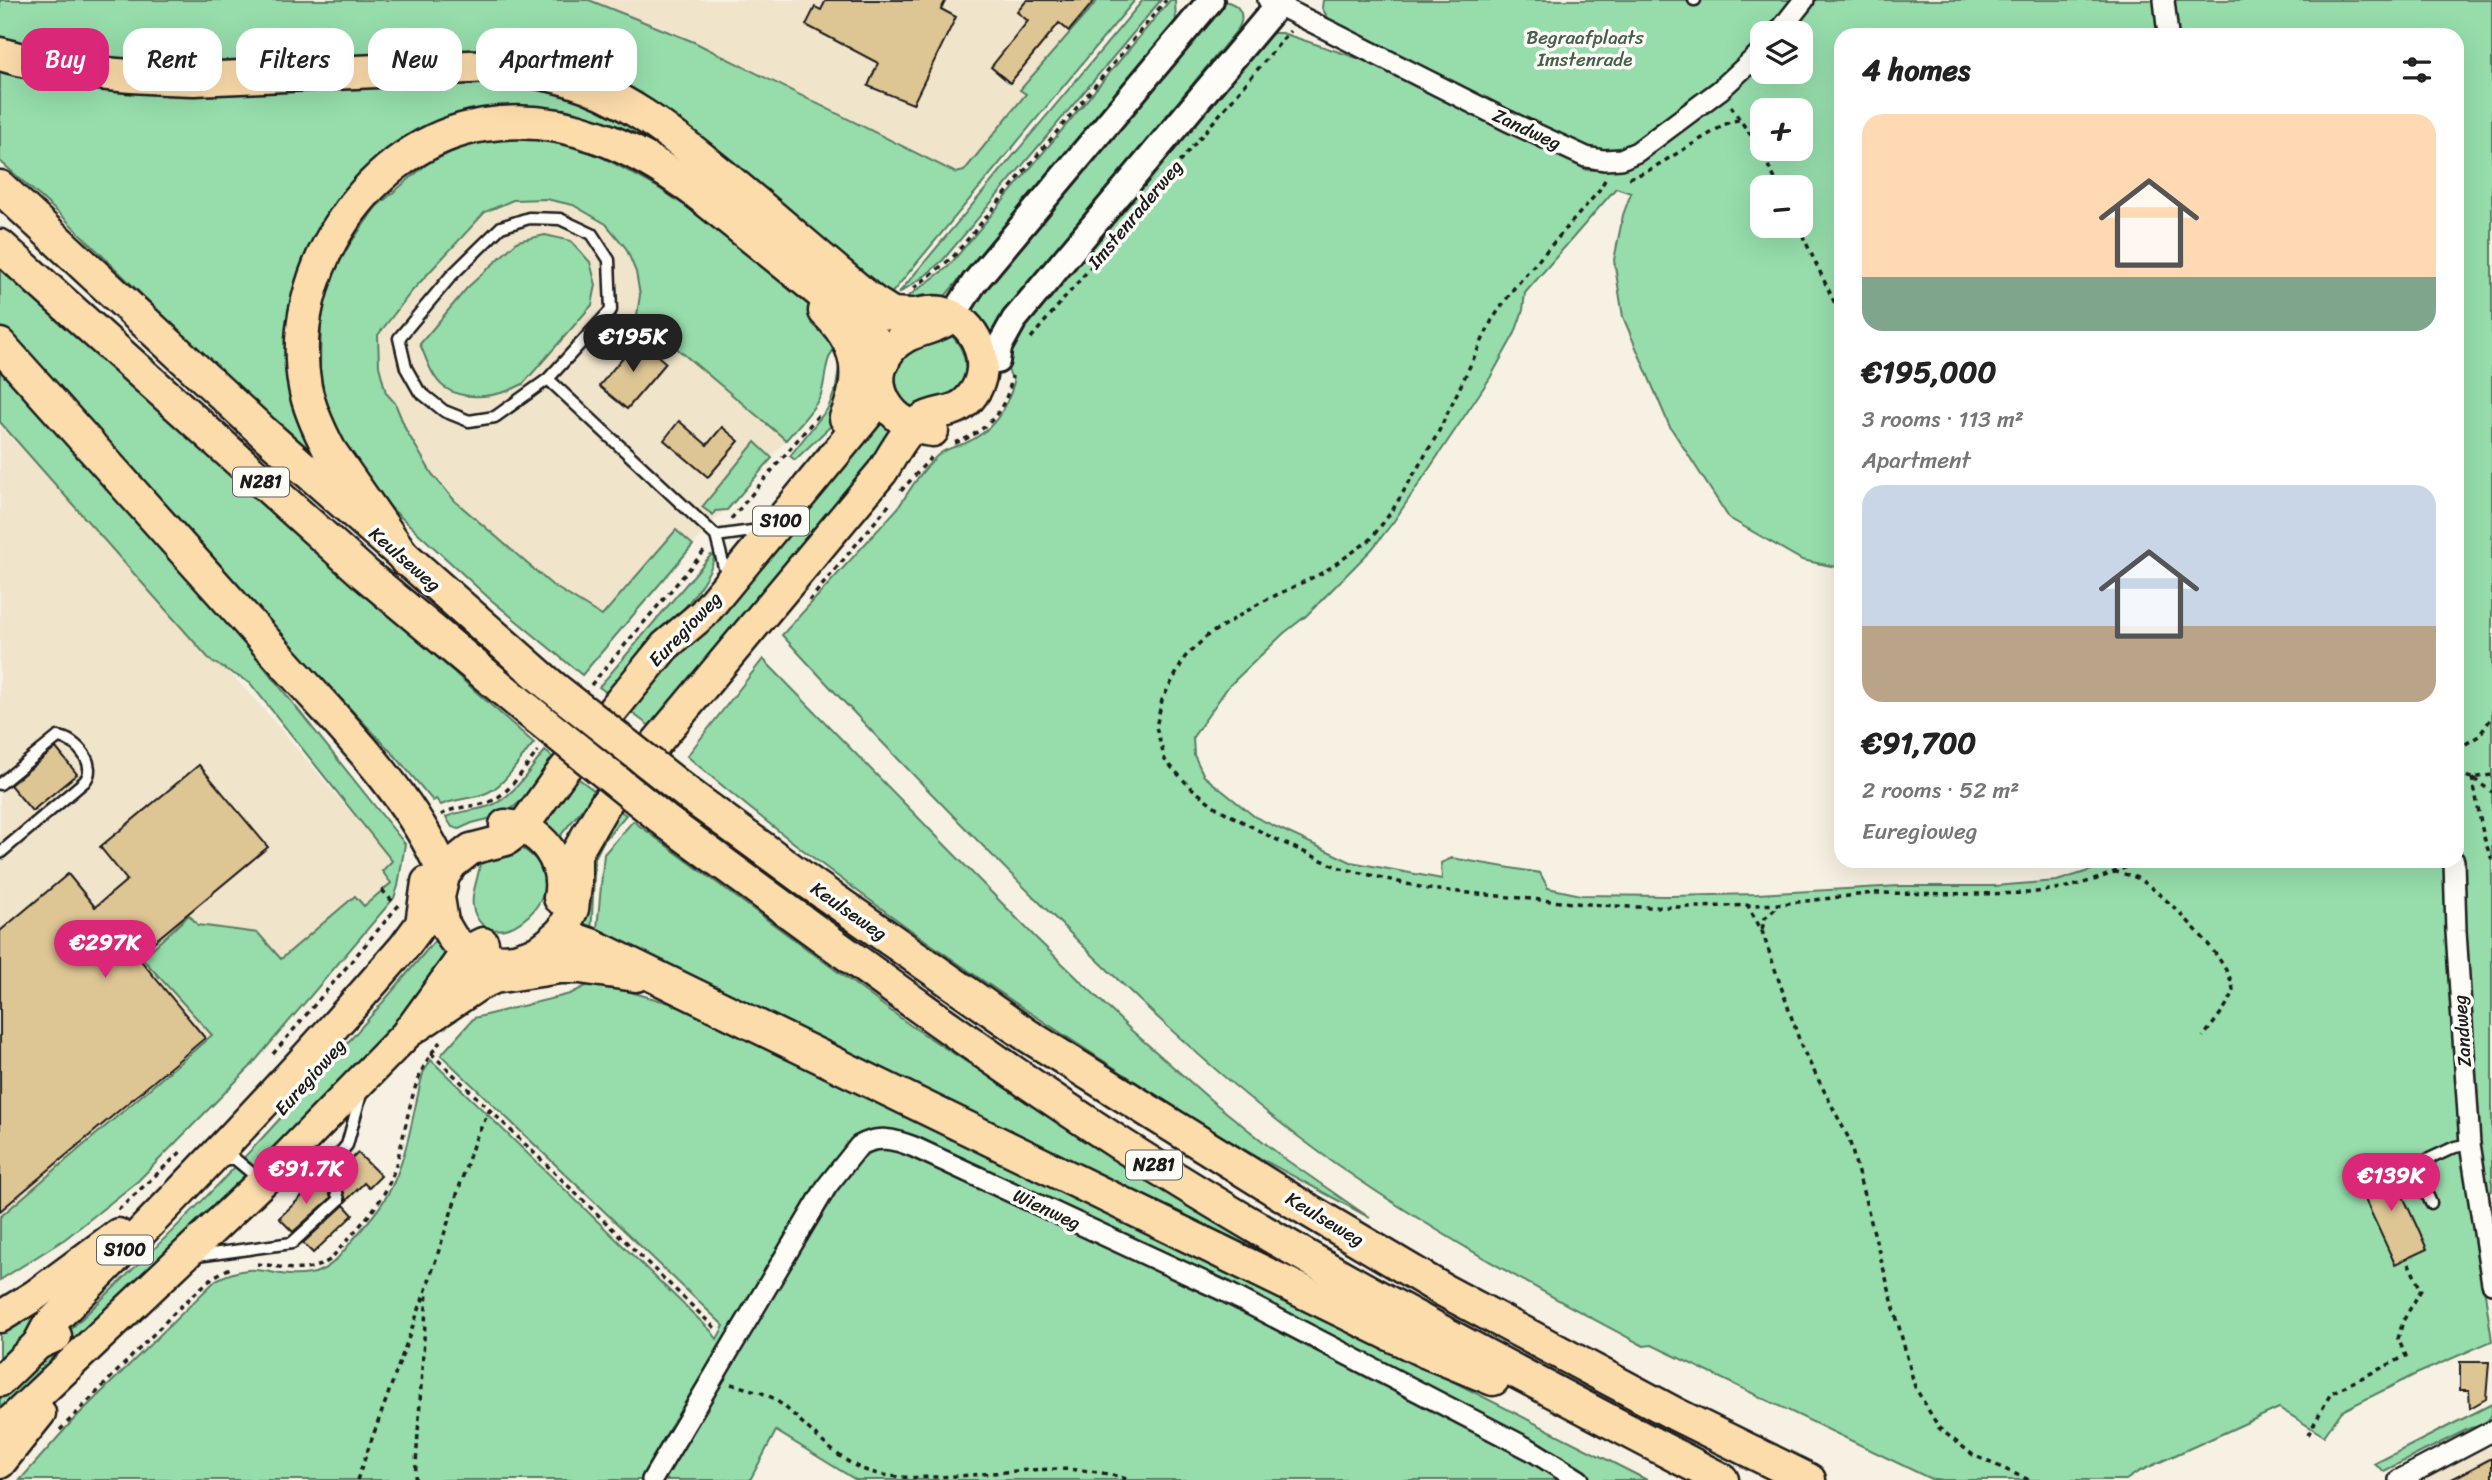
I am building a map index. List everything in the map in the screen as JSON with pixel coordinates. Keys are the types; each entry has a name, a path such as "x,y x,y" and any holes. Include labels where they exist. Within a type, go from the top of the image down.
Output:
{"highway":[{"path":"0,54 92,73 148,78 194,79 492,66 532,70 572,80 617,99 666,130 744,192 863,294 921,313"},
{"name":"N281","path":"406,560 330,451 320,432 305,387 302,341 315,274 333,236 367,191 401,162 445,136 483,125 537,123 591,132 618,143 671,173 868,331 879,349 881,372"},
{"name":"Keulseweg","path":"0,187 263,432 550,685 691,796 817,888 1027,1035 1443,1290 1677,1415 1809,1480"},
{"name":"Keulseweg","path":"0,246 365,574 529,711 668,823 921,1008 1123,1146 1269,1234 1425,1323 1723,1480"},
{"name":"N281","path":"807,281 817,304 844,332 856,365 855,397 846,418"},
{"path":"0,345 363,751 414,788 441,874"},
{"path":"363,751 392,806 441,874"},
{"name":"N281","path":"555,938 571,938 591,945 1427,1352 1672,1454"},
{"name":"N281","path":"410,1030 477,985 495,977 560,967 655,976"}],"main road":[{"name":"S100","path":"881,372 891,348 902,337 932,328 921,313"},
{"name":"S100","path":"481,951 527,940 545,925 557,905 566,869 604,804 881,472 923,429 924,418 957,409 974,394 979,383 982,361 976,339 962,322 921,313"},
{"path":"881,372 886,406 903,422 923,429 959,427 981,411 1005,367"},
{"name":"Euregioweg","path":"512,826 513,818 562,772 665,646 703,614 868,414 876,401 881,372"},
{"name":"S100","path":"665,646 692,606 846,418"},
{"name":"S100","path":"441,874 478,827 512,826"},
{"path":"512,826 540,838 566,869"},
{"path":"465,868 456,896 457,911 481,951 449,933 441,874 465,868"},
{"name":"S100","path":"481,951 526,957 555,938 568,920 575,898 566,869"},
{"name":"Euregioweg","path":"0,1381 38,1344 47,1327 225,1159 287,1080 404,947 421,924 441,874"},
{"name":"Euregioweg","path":"0,1431 262,1182 410,1030 477,967 481,951"},
{"path":"0,1317 225,1159"},
{"path":"0,1463 30,1429 78,1357"}],"street":[{"path":"921,313 974,283 1211,0"},
{"path":"1787,21 1804,0"},
{"path":"2164,0 2167,28"},
{"name":"Zandweg","path":"1282,5 1508,121 1586,157 1604,160"},
{"name":"Imstenraderweg","path":"1005,367 999,347 1014,320 1282,5"},
{"path":"1604,160 1621,159 1637,152 1720,90 1750,62"},
{"name":"Zandweg","path":"2454,868 2470,1144 2492,1283"},
{"name":"Wienweg","path":"652,1480 827,1186 853,1152 865,1142 895,1139 1226,1292 1496,1432 1579,1480"},
{"path":"2399,1480 2492,1431"}],"lane":[{"path":"529,218 560,219 592,233 608,260 611,310 548,379 495,417 469,421 444,411 419,391 406,368 399,338 452,276 501,227 529,218"},
{"path":"548,379 716,536 724,567"},
{"path":"716,536 752,531"},
{"path":"0,785 58,737 66,738 74,744 91,770 84,782 0,853"},
{"name":"Euregioweg","path":"179,1258 292,1243 339,1200 329,1166 347,1145 370,1071"},
{"path":"2431,1203 2414,1166 2455,1147 2470,1144"},
{"path":"225,1159 262,1182"}],"path":[{"path":"921,313 953,257 1166,0"},
{"name":"Imstenraderweg","path":"1026,344 1285,38 1282,5"},
{"path":"1604,160 1610,172 1616,176 1636,177 1722,126 1740,120 1757,144 1773,175"},
{"path":"1604,160 1605,179 1598,192 1514,288 1492,320 1437,435 1392,511 1370,540 1324,572 1261,603 1208,635 1185,657 1162,700 1156,727 1165,760 1198,794 1217,808 1271,837 1337,867 1428,889 1630,907 1781,904 1874,892 2041,892 2073,886 2125,868"},
{"path":"1804,238 1834,301"},
{"path":"989,424 1007,396 1005,367"},
{"path":"2464,745 2479,736 2492,717"},
{"path":"2472,778 2492,775"},
{"path":"2464,776 2472,778 2492,792"},
{"path":"2472,778 2482,820 2483,840 2492,859"},
{"path":"2114,868 2116,872"},
{"path":"2116,872 2136,877 2177,909 2210,946 2233,985 2233,996 2203,1037"},
{"path":"382,890 394,903"},
{"path":"1747,904 1762,931 1802,1048 1840,1118 1857,1161 1915,1387 1939,1427 1973,1455 2029,1480"},
{"path":"1762,931 1765,918 1781,904"},
{"path":"431,1054 732,1345"},
{"path":"356,1480 427,1287 474,1142 489,1111"},
{"path":"2308,1435 2330,1393 2406,1356 2398,1339 2403,1321 2421,1290 2409,1264"},
{"path":"415,1480 427,1287"},
{"path":"712,1379 761,1392 773,1398 849,1462 875,1474 939,1477 1055,1468 1100,1471 1129,1480"}],"shaded area":[{"path":"556,0 1137,0 925,245 637,54 637,28 598,28"},
{"path":"546,198 573,205 606,224 626,248 636,272 640,295 637,316 786,440 693,545 676,530 602,616 552,585 455,501 432,474 406,429 395,403 386,393 379,366 378,336 412,291 485,212 512,200","holes":["518,241 592,305 523,384 489,396 462,395 420,344 467,288"]},
{"path":"0,426 261,706 392,861 382,871 391,883 0,1253"},
{"path":"2485,1448 2492,1448 2492,1480 2424,1480"}],"green space":[{"path":"0,0 589,0 694,42 956,173 964,171 1026,94 1020,90 1098,0 1135,0 891,294 886,296 610,91 637,91 637,28 476,28 476,74 462,74 462,28 368,28 368,71 354,70 354,28 236,28 236,66 222,66 222,28 123,28 123,62 109,61 109,28 21,28 21,46 0,42"},
{"path":"1143,0 1161,0 943,260 898,294"},
{"path":"1170,0 1175,0 1176,23 1051,182 1011,217 946,295 936,301 902,301 948,267"},
{"name":"Begraafplaats Imstenrade","path":"1323,0 1797,0 1781,21 1750,21 1750,54 1651,142 1604,153 1575,145 1334,28 1322,8"},
{"path":"1809,0 2492,0 2492,1191 2471,1197 2492,1341 2414,1375 2342,1411 2324,1436 2279,1408 2138,1472 2126,1480 1933,1480 1652,1345 1644,1346 1438,1230 1319,1152 1212,1066 1078,941 912,773 782,635 898,508 931,462 944,451 976,438 998,418 1014,382 1006,366 1016,331 1261,37 1282,33 1369,62 1587,170 1615,170 1629,166 1750,68 1750,84 1813,84 1813,21 1793,21"},
{"path":"1224,1 1238,7 1240,11 1238,29 1089,210 993,341 968,309 1217,3"},
{"path":"0,67 21,71 21,91 109,91 109,87 123,91 171,94 301,92 354,91 354,86 368,85 368,91 462,91 462,80 476,79 476,91 563,91 585,96 694,164 680,168 460,120 309,267 317,460 190,342 63,217 0,161"},
{"path":"506,136 554,138 588,149 657,187 718,228 816,311 837,346 827,363 820,397 786,440 637,315 640,295 636,272 626,248 606,224 573,205 546,199 513,200 485,212 412,291 378,335 379,366 386,393 395,403 406,430 432,474 455,501 552,585 602,616 676,530 693,545 582,675 490,599 379,497 341,442 324,395 320,369 321,324 329,281 350,244 376,207 428,163 478,140"},
{"path":"545,235 571,241 590,262 596,285 592,305 523,384 484,396 463,395 444,387 433,373 420,344 467,288 518,241"},
{"path":"0,265 534,743 499,785 479,796 441,805 436,799 433,801 397,758 184,533 0,328"},
{"path":"952,336 965,360 966,368 961,385 947,397 910,410 897,386 897,369 900,362 915,349"},
{"path":"847,355 834,423 795,460 790,456 828,408 836,388 840,360"},
{"path":"0,363 252,652 405,844 394,898 250,1067 138,1181 65,1239 0,1280 0,1217 212,1035 142,958 189,915 198,925 258,933 281,959 355,896 364,906 391,883 382,871 392,861 250,683 211,661 0,422"},
{"path":"877,414 897,434 651,727 628,710"},
{"path":"755,442 772,458 727,510 715,511 713,515 702,507"},
{"path":"711,555 714,556 710,569 700,586 652,647 610,695 599,687"},
{"path":"763,659 1036,938 1131,1030 1212,1101 1285,1159 1370,1218 1240,1147 1017,1004 849,885 687,756"},
{"path":"545,751 555,759 522,800 504,815 459,829 452,827 446,817 490,806 506,797"},
{"path":"574,775 596,792 556,841 534,822"},
{"path":"617,809 626,815 603,842 595,858 591,935 573,925 582,865"},
{"path":"633,821 910,1025 1135,1172 1390,1327 596,940 604,854"},
{"path":"523,849 540,865 544,883 540,900 529,915 514,926 498,930 484,925 473,905 480,863 511,856"},
{"path":"436,939 453,951 391,1032 266,1157 0,1413 0,1397 243,1159"},
{"path":"594,982 695,1010 1371,1340 1647,1480 856,1480 776,1431 750,1480 20,1480 75,1418 216,1280 244,1270 285,1275 310,1274 323,1270 338,1257 375,1214 394,1182 407,1142 423,1073 431,1060 717,1339 724,1326 441,1055 474,1018 570,994"},
{"path":"74,1288 0,1358 0,1332"},
{"path":"2492,1404 2492,1414 2485,1425 2470,1428 2384,1471 2374,1464"}],"building":[{"path":"826,0 946,0 941,9 956,17 913,104 868,86 878,63 806,25 815,7 821,10"},
{"path":"1027,0 1095,0 1069,31 1059,23 1010,83 991,67 1028,21 1017,12"},
{"path":"638,339 666,363 627,409 599,386"},
{"path":"679,421 707,445 722,427 739,441 708,477 664,440"},
{"path":"56,748 77,774 32,811 10,785"},
{"path":"199,765 268,847 137,956 205,1038 0,1211 0,931 68,874 95,907 127,880 100,847"},
{"path":"358,1153 381,1176 369,1188 364,1183 346,1201 338,1172"},
{"path":"2388,1163 2427,1249 2395,1264 2355,1178"},
{"path":"319,1180 324,1186 326,1184 331,1198 293,1232 279,1218"},
{"path":"344,1205 353,1215 313,1253 303,1243"},
{"path":"2460,1362 2489,1362 2486,1399 2470,1408 2469,1390 2460,1390"},
{"path":"2492,1458 2492,1480 2450,1480"}]}
